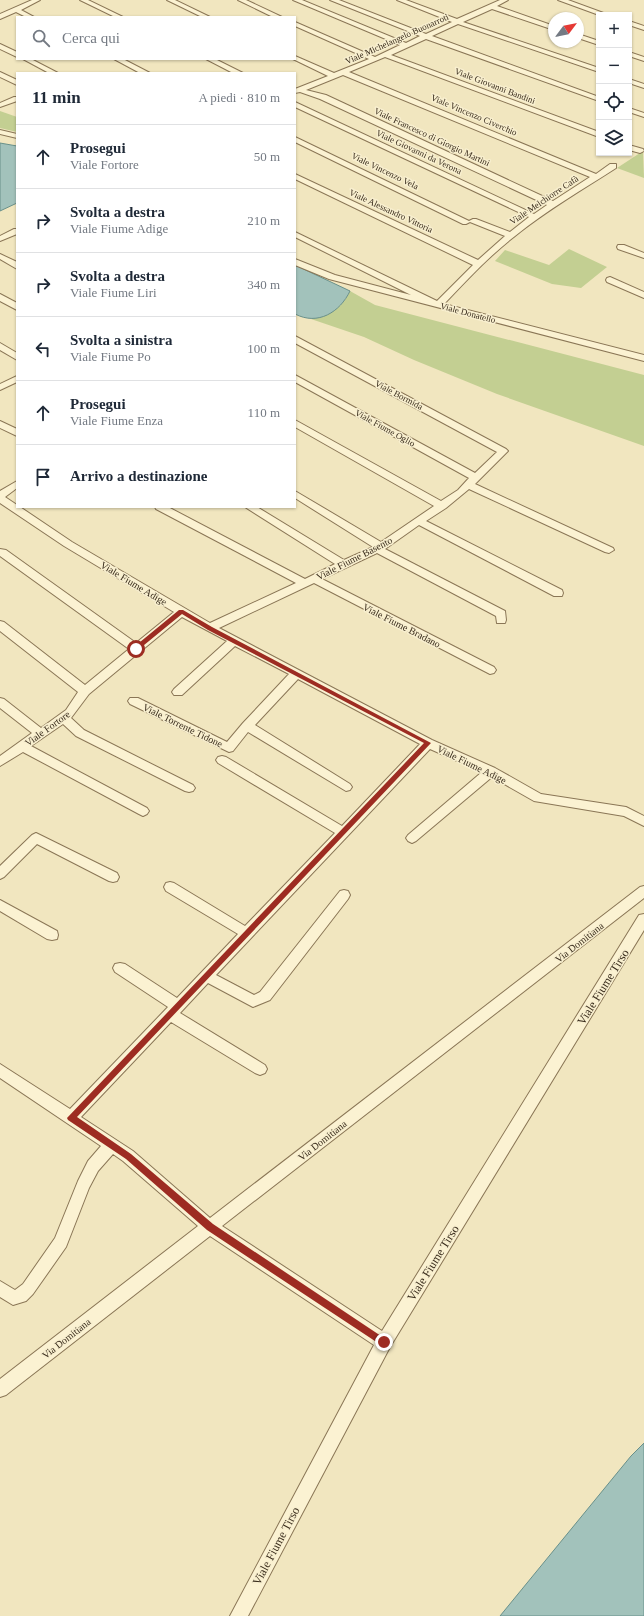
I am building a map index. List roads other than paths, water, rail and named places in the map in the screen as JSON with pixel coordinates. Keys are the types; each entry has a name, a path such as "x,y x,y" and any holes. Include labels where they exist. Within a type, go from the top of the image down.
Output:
{"street":[{"path":"0,17 36,0"},
{"path":"83,0 118,16"},
{"path":"170,0 205,16"},
{"path":"241,0 277,16"},
{"path":"296,0 405,45"},
{"path":"333,0 425,36 596,98"},
{"path":"400,0 458,22 596,69"},
{"name":"Viale Michelangelo Buonarroti","path":"297,91 375,59 458,22 491,4 505,0"},
{"path":"561,0 597,12"},
{"path":"491,4 548,26"},
{"path":"15,10 28,16"},
{"path":"296,24 375,59"},
{"path":"632,24 644,28"},
{"path":"584,38 596,42"},
{"path":"0,46 16,54"},
{"name":"Viale Giovanni Bandini","path":"384,55 596,134"},
{"path":"632,55 644,59"},
{"path":"296,58 334,76"},
{"path":"28,60 52,72"},
{"path":"119,60 144,72"},
{"path":"211,60 237,72"},
{"name":"Viale Vincenzo Civerchio","path":"343,72 596,177"},
{"path":"1,75 16,82"},
{"path":"632,82 644,86"},
{"name":"Viale Francesco di Giorgio Martini","path":"297,91 323,97 554,205"},
{"path":"0,105 16,98"},
{"name":"Viale Giovanni da Verona","path":"296,104 535,217"},
{"path":"632,111 644,115"},
{"path":"0,132 16,136"},
{"name":"Viale Vincenzo Vela","path":"296,139 470,221 510,235"},
{"path":"632,148 640,151"},
{"name":"Viale Melchiorre Cafà","path":"438,305 510,235 613,166"},
{"name":"Viale Alessandro Vittoria","path":"296,176 479,264"},
{"path":"2,238 16,231"},
{"path":"296,234 438,305"},
{"path":"2,238 16,243"},
{"path":"621,247 644,256"},
{"path":"0,256 16,265"},
{"name":"Viale Donatello","path":"296,262 332,277 644,358"},
{"path":"610,280 644,295"},
{"path":"0,297 16,306"},
{"name":"Viale Bormida","path":"296,340 503,452"},
{"path":"0,346 16,356"},
{"path":"0,387 16,379"},
{"name":"Viale Fiume Oglio","path":"296,379 476,478"},
{"path":"0,424 16,432"},
{"path":"296,424 442,506"},
{"name":"Viale Fiume Basento","path":"210,628 379,548 461,492 503,452"},
{"path":"0,496 16,485"},
{"path":"468,485 609,550"},
{"path":"296,495 379,548 501,614 501,620"},
{"name":"Viale Fiume Adige","path":"0,496 16,507"},
{"name":"Viale Fiume Adige","path":"17,508 68,544 181,612 428,743 491,771 538,798 626,812 644,821"},
{"name":"Viale Fiume Bradano","path":"162,508 490,670"},
{"path":"252,508 344,564"},
{"path":"419,521 558,593"},
{"path":"2,552 136,649"},
{"name":"Viale Fortore","path":"2,759 70,714 84,691 181,612"},
{"path":"0,625 84,691"},
{"path":"178,692 234,641"},
{"name":"Viale Torrente Tidone","path":"134,701 230,748 247,726 296,674"},
{"path":"0,702 40,734"},
{"path":"64,718 80,733 189,788"},
{"path":"247,726 346,787"},
{"path":"71,1118 428,743"},
{"path":"22,746 143,811"},
{"path":"222,760 344,832"},
{"path":"412,838 491,771"},
{"path":"0,874 36,838 113,877"},
{"path":"170,887 246,934"},
{"name":"Via Domitiana","path":"0,1389 644,891"},
{"path":"206,976 253,1001 265,996 344,895"},
{"path":"0,905 52,935"},
{"name":"Viale Fiume Tirso","path":"239,1616 384,1342 644,919"},
{"path":"120,968 174,1010 260,1069"},
{"path":"0,1070 128,1156 210,1227 384,1342"},
{"path":"0,1288 13,1298 21,1296 28,1289 61,1242 83,1186 93,1166 111,1145"}],"water":[{"path":"0,143 16,146 16,203 0,211"},
{"path":"296,265 350,291 346,299 334,311 327,315 320,318 304,317 296,314"},
{"path":"644,1443 644,1616 500,1616 631,1456"}]}
